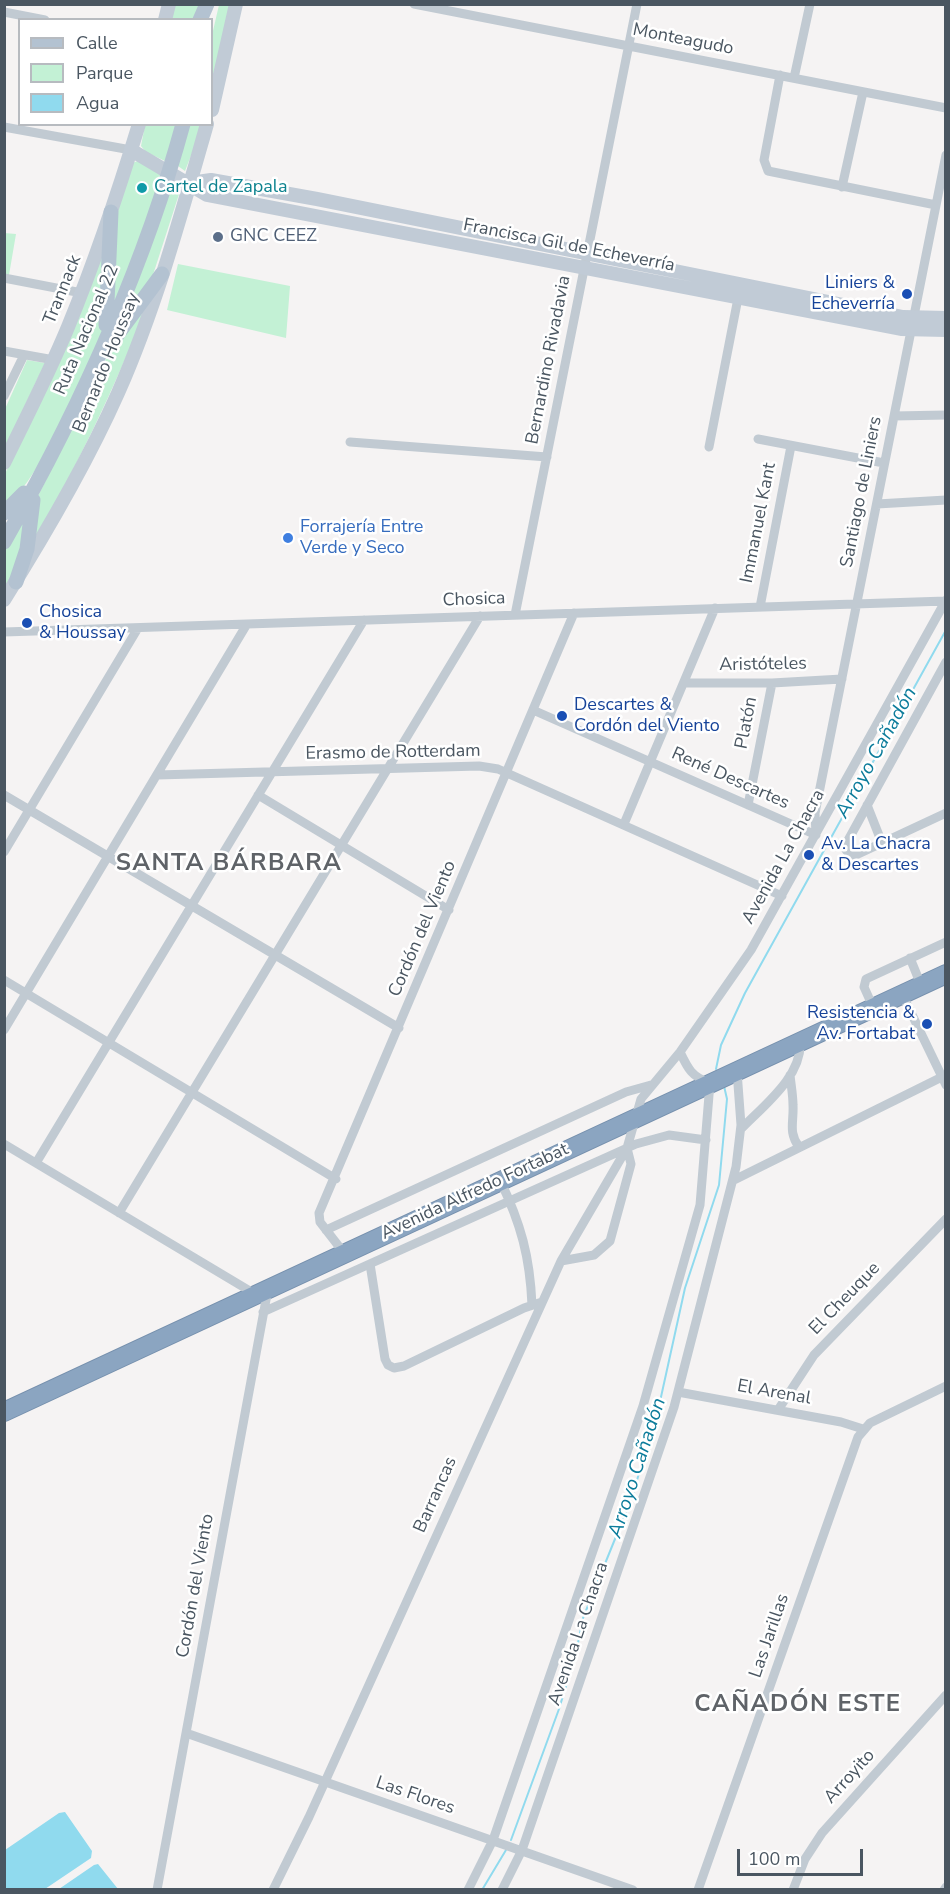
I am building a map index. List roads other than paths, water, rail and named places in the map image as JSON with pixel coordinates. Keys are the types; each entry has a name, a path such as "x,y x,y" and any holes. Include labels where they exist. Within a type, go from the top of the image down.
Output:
{"highway":[{"name":"Avenida Alfredo Fortabat","path":"4,1412 945,974"}],"main road":[{"path":"201,18 207,4"},
{"name":"Ruta Nacional 22","path":"4,542 54,452 102,350 129,283 169,171 182,126"},
{"path":"102,350 109,305 111,212"},
{"path":"88,382 109,345 162,274"},
{"path":"4,513 22,496 54,452"},
{"path":"16,582 25,558 31,509 40,477"}],"street":[{"path":"213,106 236,4"},
{"name":"Monteagudo","path":"414,4 463,9 629,46 945,108"},
{"name":"Bernardino Rivadavia","path":"515,615 637,4"},
{"path":"794,78 810,4"},
{"path":"4,12 35,18"},
{"path":"780,75 764,160 765,169 774,174 936,205"},
{"path":"842,187 863,92"},
{"name":"Trannack","path":"4,463 54,360 82,293 138,126"},
{"name":"Bernardo Houssay","path":"4,600 62,505 106,418 135,350 162,274 206,126"},
{"path":"4,127 131,150"},
{"name":"Francisca Gil de Echeverría","path":"131,150 207,195 586,260"},
{"name":"Santiago de Liniers","path":"816,835 815,813 945,155"},
{"name":"Francisca Gil de Echeverría","path":"190,183 211,180 316,199 586,260 945,330"},
{"path":"313,214 316,199"},
{"path":"934,216 945,215"},
{"path":"4,278 82,293"},
{"path":"709,447 740,291"},
{"name":"Francisca Gil de Echeverría","path":"912,324 945,318"},
{"path":"4,351 54,360"},
{"path":"4,396 24,355"},
{"path":"894,416 945,414"},
{"path":"758,439 884,463"},
{"path":"350,442 547,457"},
{"name":"Immanuel Kant","path":"760,607 791,446"},
{"path":"876,504 945,500"},
{"name":"Chosica","path":"4,632 945,601"},
{"name":"Avenida La Chacra","path":"634,1118 641,1099 680,1052 751,950 945,601"},
{"path":"624,824 715,608"},
{"name":"Cordón del Viento","path":"326,1230 320,1222 319,1213 336,1179 574,613"},
{"path":"119,1213 480,616"},
{"path":"36,1163 364,620"},
{"path":"4,1030 247,624"},
{"path":"4,852 138,628"},
{"path":"945,662 846,844 848,853 856,855 945,813"},
{"name":"Aristóteles","path":"684,683 772,683 842,679"},
{"name":"Platón","path":"748,805 772,683"},
{"name":"René Descartes","path":"533,710 816,835"},
{"name":"Erasmo de Rotterdam","path":"157,774 479,766 507,771 782,896"},
{"path":"4,795 399,1028"},
{"path":"258,795 449,910"},
{"path":"867,805 882,843"},
{"path":"873,1007 863,982 872,975 945,942"},
{"path":"910,958 921,985"},
{"path":"4,980 336,1179"},
{"path":"734,1180 944,1079 902,994"},
{"path":"741,1129 790,1075 797,1064 800,1041"},
{"path":"680,1052 688,1070 696,1078 710,1083"},
{"name":"Avenida La Chacra","path":"502,1890 522,1850 678,1392 734,1180 741,1129 737,1071"},
{"path":"790,1075 793,1107 792,1138 800,1147"},
{"name":"Avenida La Chacra","path":"468,1890 493,1840 638,1423 700,1205 710,1083"},
{"path":"344,1252 326,1230 626,1092 651,1085"},
{"name":"Barrancas","path":"273,1890 325,1781 561,1261 627,1148 634,1118"},
{"path":"263,1312 627,1148 669,1135 706,1140"},
{"path":"4,1144 119,1213 261,1292"},
{"path":"561,1261 594,1256 610,1241 631,1164 627,1148"},
{"path":"500,1180 510,1201 528,1254 532,1305"},
{"name":"El Cheuque","path":"778,1410 814,1355 945,1219"},
{"path":"370,1264 385,1359 388,1365 394,1368 404,1366 542,1302"},
{"name":"Cordón del Viento","path":"157,1890 263,1312 261,1292"},
{"path":"863,1429 870,1423 945,1386"},
{"name":"El Arenal","path":"678,1392 841,1422 863,1429"},
{"name":"Las Jarillas","path":"698,1890 856,1442 863,1429"},
{"name":"Arroyito","path":"793,1890 805,1859 822,1833 945,1695"},
{"name":"Las Flores","path":"186,1733 633,1890"}],"water":[{"path":"65,1812 92,1851 91,1858 45,1889 5,1889 5,1850 59,1813"},
{"path":"98,1864 118,1889 59,1889 94,1865"}],"waterway":[{"name":"Arroyo Cañadón","path":"716,1069 721,1045 745,993 946,630"},
{"name":"Arroyo Cañadón","path":"511,1840 559,1709 576,1653 583,1618 632,1497 659,1406 685,1288 719,1185 727,1099 724,1086"},
{"name":"Arroyo Cañadón","path":"482,1890 506,1850"}],"place":[{"name":"Cartel de Zapala","path":"142,188"},
{"name":"GNC CEEZ","path":"218,237"},
{"name":"Liniers & Echeverría","path":"907,294"},
{"name":"Forrajería Entre Verde y Seco","path":"288,538"},
{"name":"Chosica & Houssay","path":"27,623"},
{"name":"Descartes & Cordón del Viento","path":"562,716"},
{"name":"Av. La Chacra & Descartes","path":"809,855"},
{"name":"Resistencia & Av. Fortabat","path":"927,1024"}],"district":[{"name":"SANTA BÁRBARA","path":"229,864"},
{"name":"CAÑADÓN ESTE","path":"798,1705"}]}
